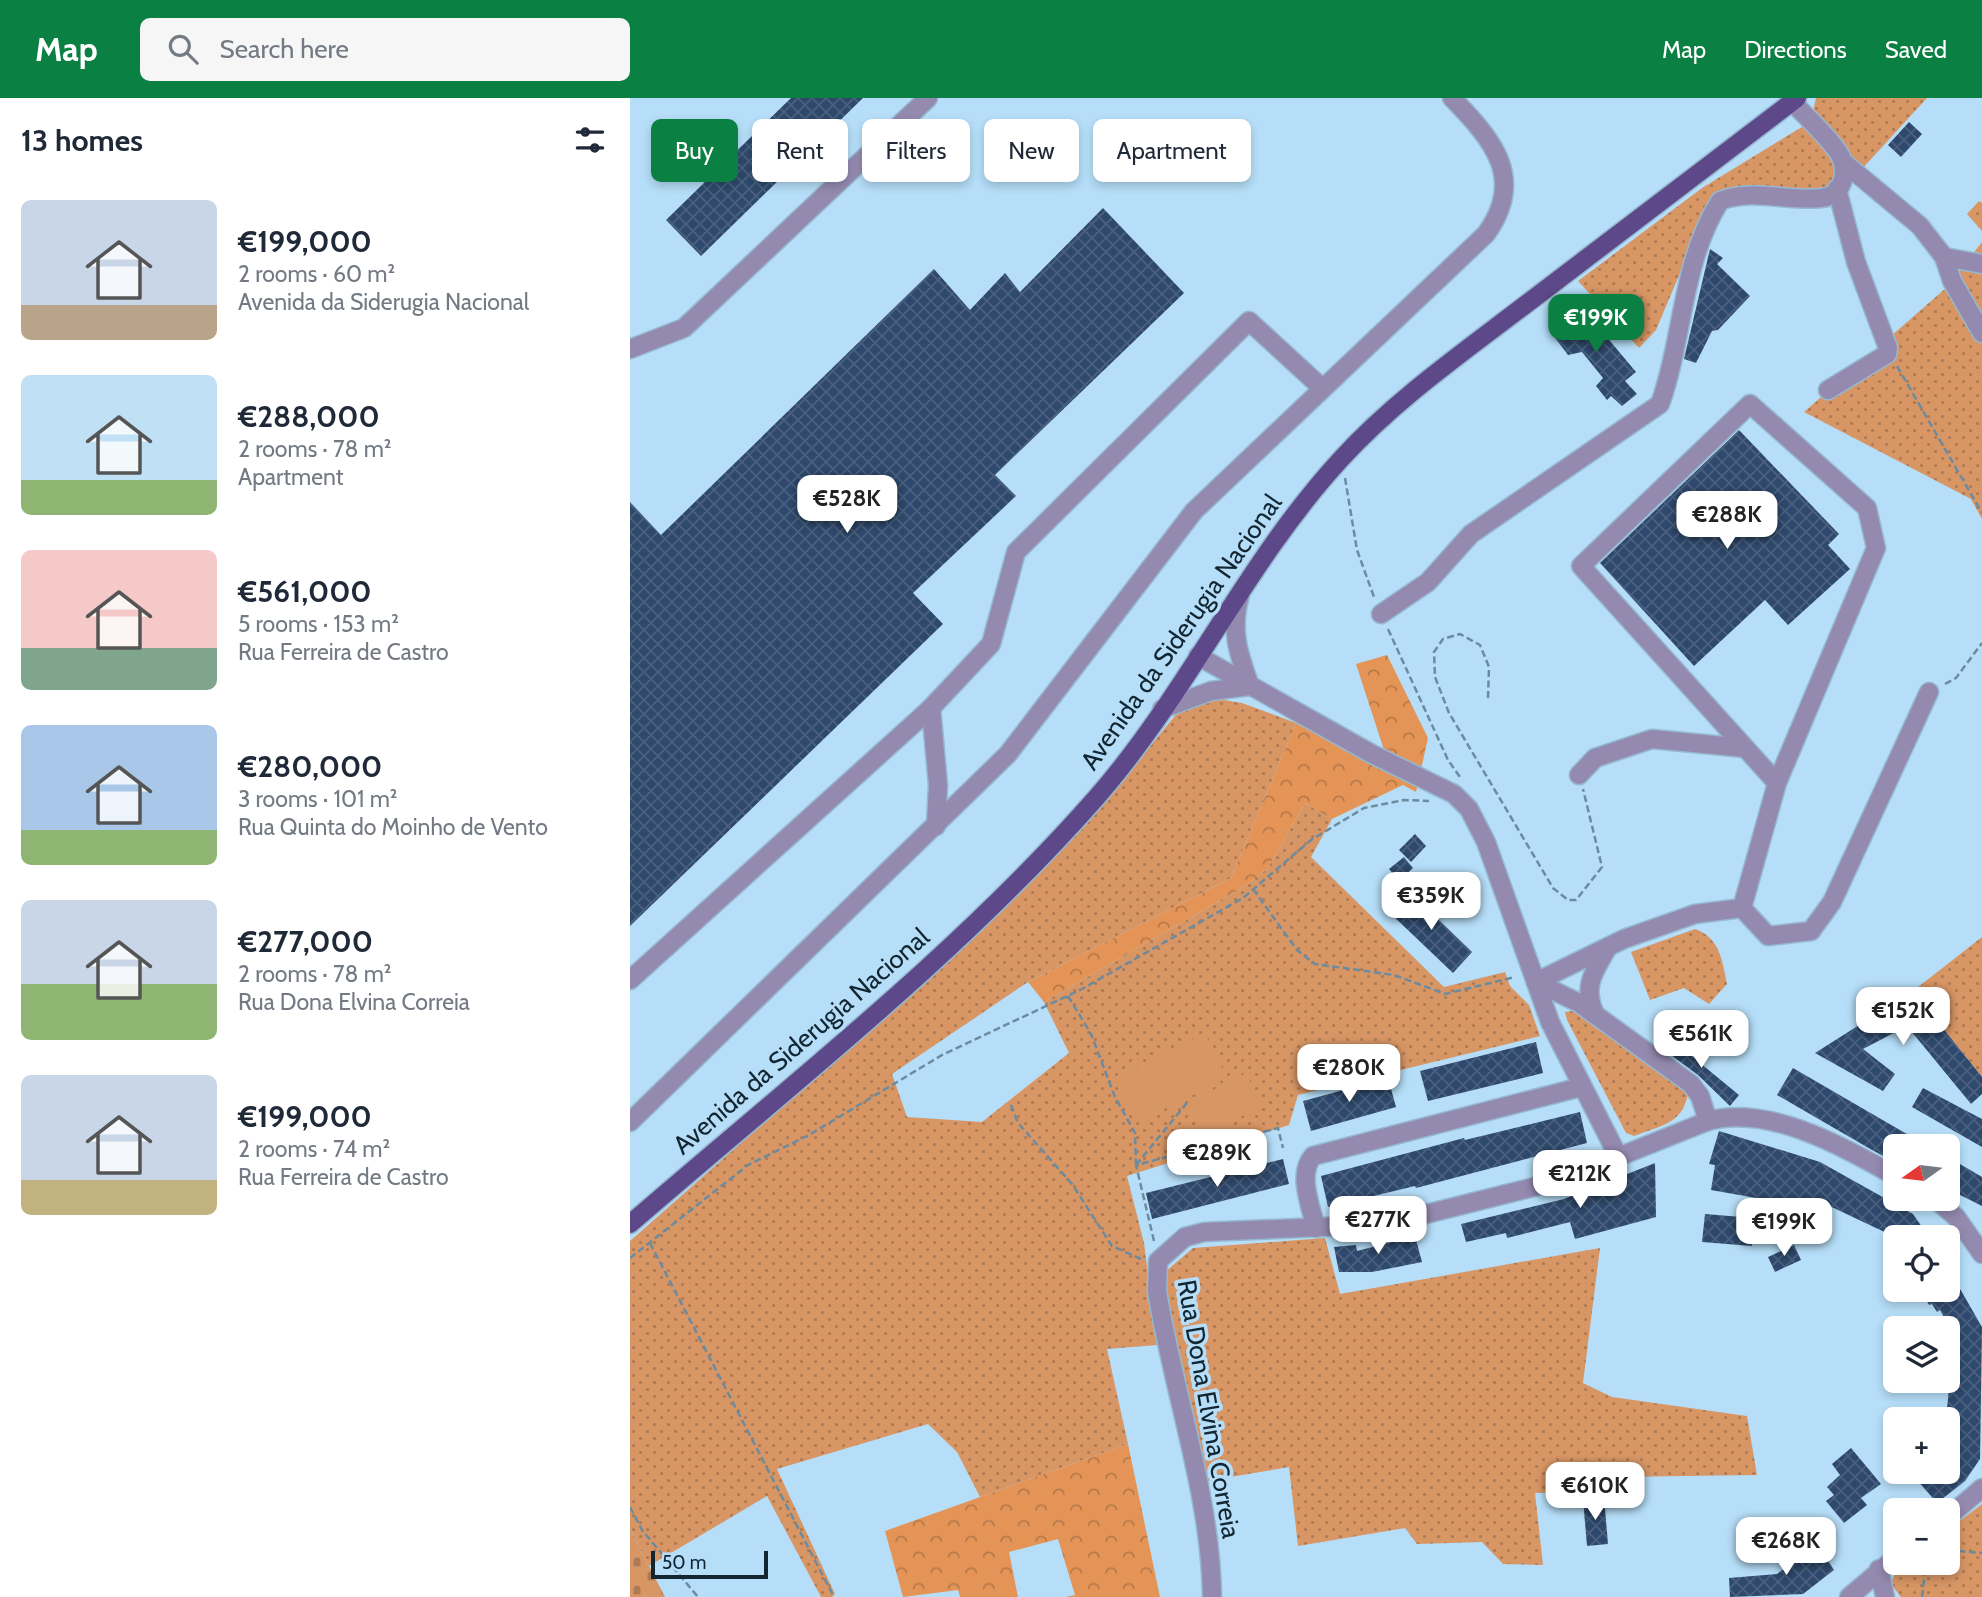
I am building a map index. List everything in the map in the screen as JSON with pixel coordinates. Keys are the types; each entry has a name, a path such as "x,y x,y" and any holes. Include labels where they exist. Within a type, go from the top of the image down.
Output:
{"main road":[{"name":"Avenida da Siderugia Nacional","path":"630,1224 945,951 1019,880 1100,793 1162,709 1277,537 1342,458 1429,378 1795,100"}],"street":[{"path":"630,349 684,328 928,98"},
{"path":"630,1122 1008,754 1194,511 1486,234 1497,218 1504,198 1500,157 1487,137 1452,98"},
{"path":"1381,614 1428,582 1471,534 1660,404 1686,284 1711,215 1720,201 1745,195 1823,198 1837,189 1845,176 1838,151 1795,100"},
{"path":"1843,162 1920,226 1944,257 1952,281 1982,333"},
{"path":"1828,390 1888,351 1856,262 1837,189"},
{"path":"1944,257 1982,264"},
{"path":"630,980 932,708 991,644 1016,552 1249,321 1322,388"},
{"path":"1742,908 1777,783 1876,548 1867,508 1750,404 1581,566 1777,783"},
{"path":"1241,591 1234,630 1236,647 1250,686"},
{"path":"1198,656 1373,754 1454,794 1469,809 1486,842 1550,1022 1619,1158"},
{"path":"1162,709 1211,691 1250,686"},
{"path":"1742,908 1768,936 1811,931 1832,902 1929,692"},
{"path":"932,708 938,785 936,825"},
{"path":"1579,775 1595,758 1652,739 1745,748"},
{"path":"1536,982 1616,943 1695,914 1742,908"},
{"path":"1595,1014 1590,1003 1588,986 1591,976 1616,943"},
{"path":"1536,982 1595,1014 1691,1084 1700,1096 1708,1121"},
{"path":"1550,1022 1562,1005 1573,1000"},
{"path":"1316,1228 1306,1175 1306,1166 1313,1156 1581,1087"},
{"name":"Rua Dona Elvina Correia","path":"1212,1597 1211,1568 1200,1501 1152,1261 1185,1237 1205,1232 1316,1228 1406,1219 1558,1181 1708,1121 1730,1116 1796,1129 1833,1141 1883,1168"},
{"path":"1949,1211 1981,1252"},
{"path":"1960,1507 1982,1488"},
{"path":"1849,1597 1883,1567"},
{"path":"1880,1569 1885,1597"}],"path":[{"path":"1888,351 1982,513"},
{"path":"1342,458 1357,550 1381,614 1448,760 1467,785"},
{"path":"1488,698 1489,667 1480,645 1460,634 1443,639 1434,652 1434,664 1449,713 1553,888 1568,900 1576,900 1602,867 1579,775"},
{"path":"1929,692 1956,677 1982,643"},
{"path":"630,1258 748,1165 809,1135 942,1055 1068,996 1243,898 1311,841 1364,807 1404,800 1430,802"},
{"path":"1253,889 1297,950 1315,964 1394,975 1446,994 1516,977 1536,982"},
{"path":"1068,996 1091,1034 1115,1097 1135,1133 1136,1165 1152,1261"},
{"path":"1136,1165 1186,1104 1184,1100"},
{"path":"1011,1105 1018,1123 1072,1184 1112,1246 1152,1261"},
{"path":"1136,1165 1278,1128 1283,1148"},
{"path":"650,1243 834,1597"},
{"path":"630,1507 648,1538 698,1597"},
{"path":"1960,1551 1982,1553"},
{"path":"1922,1597 1925,1575"}],"green space":[{"path":"1816,98 1927,98 1861,170 1812,116"},
{"path":"1805,125 1839,169 1837,182 1826,190 1713,195 1656,330 1639,348 1578,281 1702,188"},
{"path":"1979,201 1982,203 1982,231 1967,214"},
{"path":"1982,242 1982,519 1971,499 1804,412 1946,288"},
{"path":"1387,655 1428,738 1416,792 1403,785 1332,819 1305,803 1268,868 1247,885 1044,1002 1028,982 1231,878 1296,723 1366,761 1384,750 1356,664"},
{"path":"1212,698 1242,703 1296,723 1231,878 1028,982 892,1074 907,1117 982,1122 1069,1053 1044,1002 1247,885 1268,868 1305,803 1332,819 1311,857 1444,987 1505,972 1510,986 1529,1005 1540,1036 1298,1095 1289,1125 1127,1176 1144,1243 1157,1345 1107,1349 1128,1444 980,1497 957,1452 928,1424 777,1469 835,1594 832,1597 821,1597 767,1496 649,1566 630,1529 630,1241 961,949 1083,828 1183,706"},
{"path":"1695,929 1715,944 1727,984 1709,1004 1684,988 1650,1000 1631,952"},
{"path":"1982,937 1982,1077 1913,991"},
{"path":"1578,1010 1689,1088 1678,1116 1664,1125 1634,1136 1626,1133 1567,1020 1565,1012"},
{"path":"1205,1033 1227,1078 1136,1123 1114,1078"},
{"path":"1246,1073 1262,1106 1202,1136 1186,1104"},
{"path":"1325,1238 1340,1294 1600,1248 1583,1383 1612,1397 1747,1416 1757,1475 1615,1477 1605,1492 1535,1493 1543,1565 1503,1564 1482,1542 1417,1544 1405,1528 1298,1546 1289,1467 1201,1482 1170,1331 1165,1272 1193,1248"},
{"path":"1128,1444 1160,1597 1066,1597 1075,1595 1058,1539 1009,1552 1018,1597 960,1597 958,1590 903,1597 885,1531"},
{"path":"1982,1504 1982,1597 1901,1597 1891,1584 1895,1575 1960,1575 1960,1521"},
{"path":"630,1529 665,1597 630,1597"}],"building":[{"path":"791,98 863,98 841,119 769,119"},
{"path":"1909,122 1922,134 1901,157 1888,145"},
{"path":"752,136 752,182 777,182 701,256 666,220 705,182 738,182 738,150"},
{"path":"1103,208 1184,293 995,475 1016,496 913,593 943,624 630,926 630,502 661,535 934,269 970,310 1005,273 1020,292"},
{"path":"1710,249 1723,258 1717,264 1750,296 1718,330 1712,331 1696,363 1684,359"},
{"path":"1579,304 1636,372 1625,381 1637,394 1622,406 1611,396 1607,400 1596,386 1603,378 1582,352 1568,355 1550,331"},
{"path":"1739,430 1839,534 1828,545 1850,569 1788,625 1765,600 1694,666 1600,563"},
{"path":"1415,834 1426,846 1411,862 1399,850"},
{"path":"1404,857 1413,868 1399,881 1389,869"},
{"path":"1410,892 1472,952 1453,973 1390,913"},
{"path":"1913,991 1982,1077 1982,1094 1971,1104 1907,1026 1863,1049 1895,1074 1883,1091 1815,1053"},
{"path":"1676,1035 1687,1044 1683,1049 1739,1095 1730,1106 1698,1075 1664,1050"},
{"path":"1536,1042 1543,1073 1428,1101 1420,1071"},
{"path":"1793,1068 1907,1134 1883,1134 1883,1156 1777,1095"},
{"path":"1388,1078 1396,1107 1311,1131 1303,1101"},
{"path":"1923,1088 1982,1119 1982,1147 1960,1134 1912,1107"},
{"path":"1580,1112 1587,1143 1416,1188 1415,1186 1328,1207 1321,1176 1464,1138 1465,1140"},
{"path":"1719,1131 1820,1162 1883,1197 1883,1211 1908,1211 1921,1225 1883,1225 1883,1231 1819,1201 1812,1226 1799,1221 1801,1206 1711,1190 1715,1165 1709,1164"},
{"path":"1283,1159 1289,1184 1152,1219 1146,1193"},
{"path":"1655,1163 1656,1217 1575,1239 1570,1222 1507,1238 1506,1233 1466,1242 1461,1224 1564,1199"},
{"path":"1960,1164 1982,1177 1982,1206 1960,1195"},
{"path":"1705,1214 1754,1218 1752,1246 1702,1242"},
{"path":"1415,1236 1422,1262 1372,1272 1339,1272 1334,1247 1356,1245 1357,1251"},
{"path":"1794,1245 1801,1260 1775,1272 1768,1257"},
{"path":"1960,1289 1982,1327 1980,1459 1965,1481 1943,1498 1933,1498 1920,1484 1960,1484 1960,1407 1947,1407 1948,1393 1960,1393 1960,1316 1943,1316 1940,1310 1937,1312 1932,1304 1929,1305 1927,1302 1960,1302"},
{"path":"1851,1448 1881,1484 1861,1498 1867,1505 1844,1523 1826,1501 1834,1495 1827,1487 1840,1475 1832,1464"},
{"path":"1604,1497 1608,1544 1587,1546 1583,1499"},
{"path":"1817,1543 1834,1570 1803,1594 1730,1597 1729,1578 1777,1574"}]}
